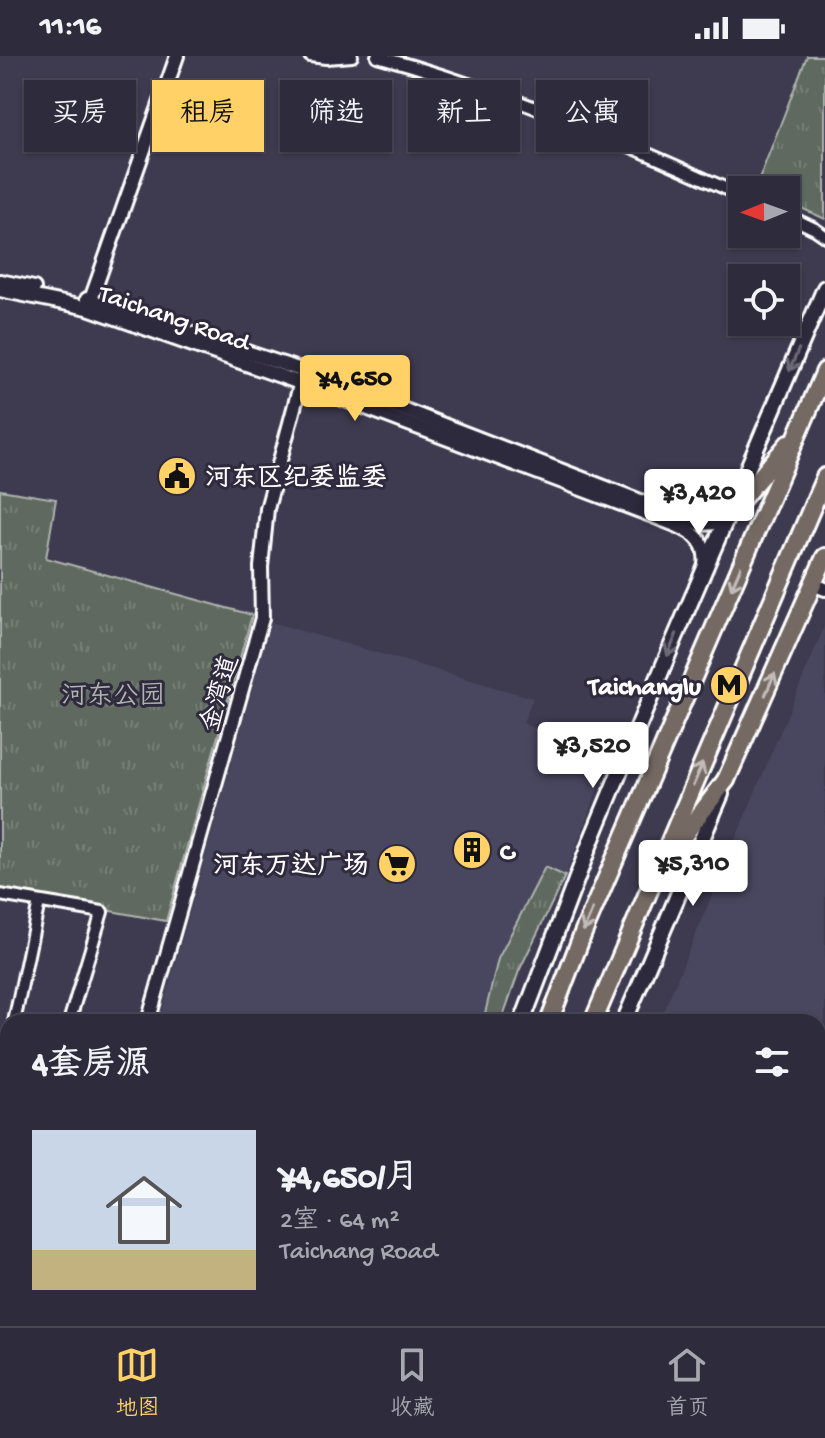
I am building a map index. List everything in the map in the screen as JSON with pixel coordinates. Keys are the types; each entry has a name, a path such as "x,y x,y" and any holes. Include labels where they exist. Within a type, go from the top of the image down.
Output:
{"main road":[{"path":"525,1014 591,841 825,288"},
{"path":"552,1014 588,920 825,371"},
{"path":"728,515 800,430"},
{"path":"596,1014 825,477"},
{"path":"627,1014 726,780 819,587 824,562"},
{"path":"656,872 726,780"},
{"path":"69,1326 383,1326"}],"street":[{"path":"89,304 177,56"},
{"path":"310,56 352,56"},
{"path":"377,56 425,69 626,143 728,190"},
{"path":"800,222 825,236"},
{"name":"Taichang Road","path":"0,281 89,304 302,377 700,524 717,523 728,515"},
{"name":"Taichang Road","path":"0,290 89,304"},
{"name":"Taichang Road","path":"302,377 692,533 704,546 707,556 704,574"},
{"name":"金湾道","path":"150,1014 262,618 261,567 267,509 302,377"},
{"path":"0,895 102,912 71,1014"},
{"path":"16,1014 39,902"}],"shaded area":[{"path":"271,622 533,698 523,723 609,760 565,876 545,867 499,959 485,1014 161,1014"},
{"path":"825,625 825,1014 662,1014"}],"green space":[{"path":"807,56 825,56 825,219 800,207 800,176 760,176"},
{"name":"河东公园","path":"0,490 56,499 46,558 252,615 166,921 0,891"},
{"path":"545,867 565,876 519,971 504,1014 485,1014 498,959"}],"place":[{"name":"河东区纪委监委","path":"177,476"},
{"name":"Taichanglu","path":"729,685"},
{"name":"C","path":"472,850"},
{"name":"河东万达广场","path":"397,864"}]}
